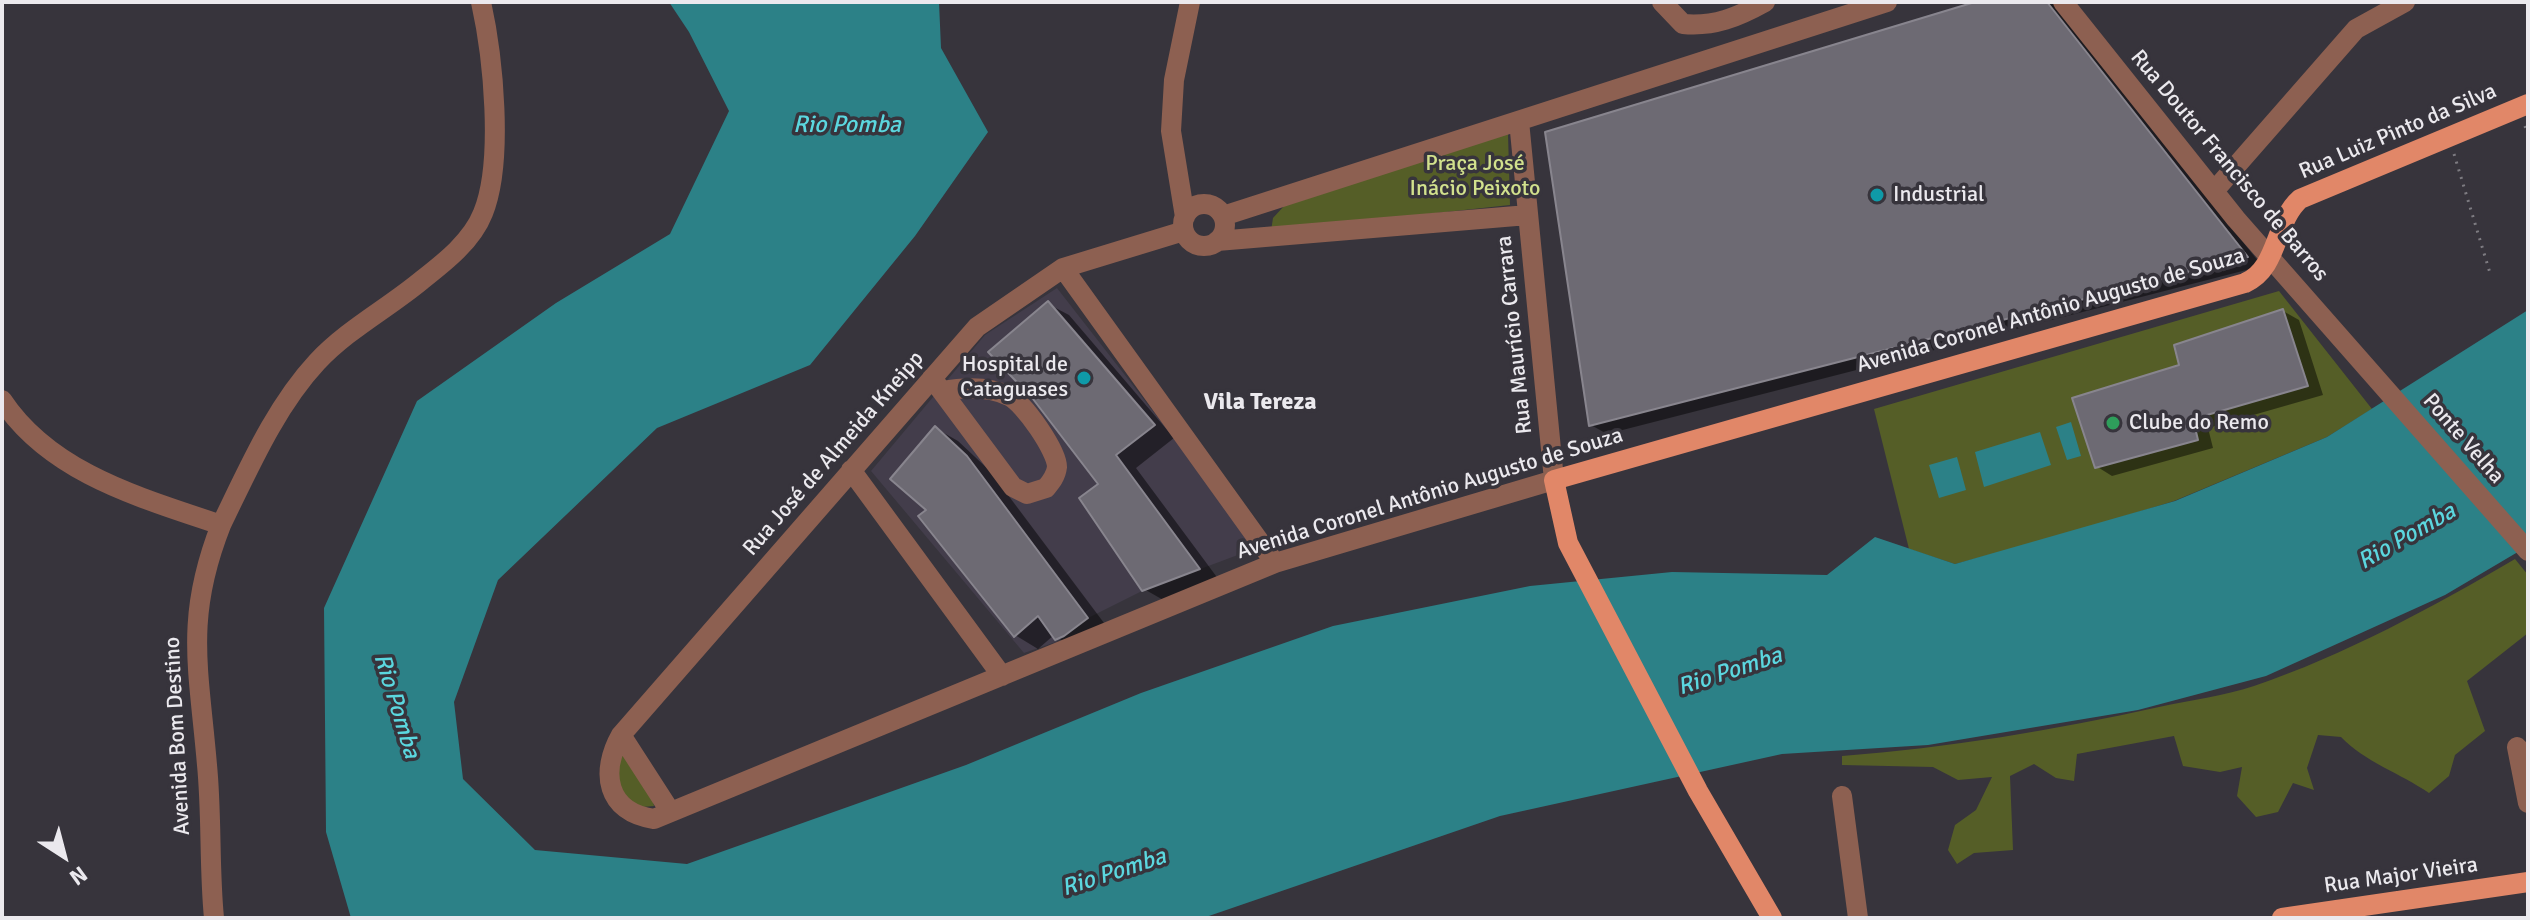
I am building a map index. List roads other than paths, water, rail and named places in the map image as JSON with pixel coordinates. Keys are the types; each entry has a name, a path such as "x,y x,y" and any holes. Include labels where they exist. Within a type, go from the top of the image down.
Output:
{"main road":[{"name":"Rua Luiz Pinto da Silva","path":"2271,254 2286,215 2300,199 2528,104"},
{"name":"Avenida Coronel Antônio Augusto de Souza","path":"1554,480 2245,283 2262,273 2271,254"},
{"name":"Rua Maurício Carrara","path":"1554,480 1568,543 1698,791 1772,918"},
{"name":"Rua Major Vieira","path":"2282,918 2403,908 2528,882"}],"street":[{"name":"Avenida Bom Destino","path":"214,918 208,768 195,631 199,592 221,525 295,388 341,338 421,281 462,246 483,214 494,169 491,45 481,2"},
{"path":"1190,2 1174,80 1171,131 1185,224 1198,244 1528,215"},
{"path":"1666,7 1683,24 1702,26 1741,15 1765,2"},
{"path":"1185,224 1194,207 1216,210 1519,121 1887,2"},
{"name":"Rua Doutor Francisco de Barros","path":"2063,2 2236,219 2271,254 2361,358"},
{"path":"2215,190 2356,29 2405,2"},
{"name":"Rua Maurício Carrara","path":"1519,121 1554,480"},
{"path":"1179,176 1216,210 1225,229 1217,241"},
{"name":"Rua José de Almeida Kneipp","path":"617,800 608,782 607,768 621,735 851,470 937,385 977,327 1063,268 1185,224"},
{"path":"1063,268 1275,563"},
{"name":"Ponte Velha","path":"2361,358 2528,551"},
{"path":"937,385 977,389 1014,398 1055,457 1053,480 1036,494 1020,493 937,385"},
{"path":"2,400 30,435 79,469 112,487 221,525"},
{"path":"851,470 1002,676"},
{"name":"Avenida Coronel Antônio Augusto de Souza","path":"617,800 643,817 654,819 1275,563 1554,480"},
{"path":"621,735 670,811"},
{"path":"2517,747 2528,803"},
{"path":"1842,796 1858,918"}],"water":[{"name":"Rio Pomba","path":"669,2 939,2 941,48 988,132 915,236 810,365 657,428 498,580 454,702 463,779 535,850 687,864 966,765 1141,693 1333,626 1530,586 1672,572 1827,575 1875,537 1955,564 2175,501 2327,437 2528,310 2528,546 2445,595 2266,676 2138,710 1928,745 1782,754 1500,816 1203,918 351,918 326,832 324,608 417,401 556,303 670,234 729,111 689,32"},
{"path":"2071,422 2081,456 2067,460 2056,427"},
{"path":"2040,432 2051,465 1984,487 1975,452"},
{"path":"1957,457 1966,490 1939,498 1929,465"}],"place":[{"name":"Industrial","path":"1877,195"},
{"name":"Hospital de Cataguases","path":"1084,378"},
{"name":"Clube do Remo","path":"2113,423"}],"district":[{"name":"Vila Tereza","path":"1260,403"}],"park label":[{"name":"Praça José Inácio Peixoto","path":"1475,176"}]}
